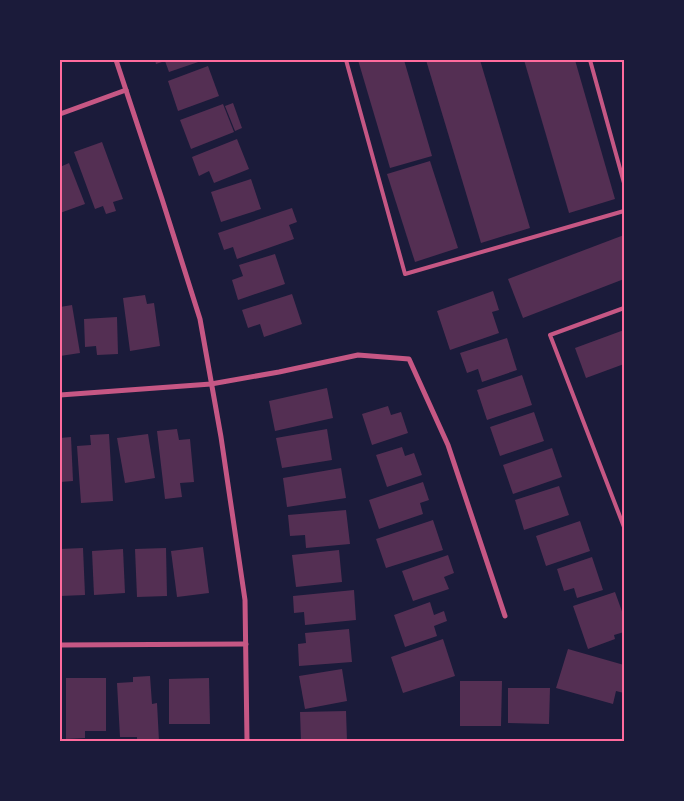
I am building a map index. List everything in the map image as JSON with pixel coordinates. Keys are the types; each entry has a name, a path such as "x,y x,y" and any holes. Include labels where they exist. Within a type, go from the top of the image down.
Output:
{"street":[{"path":"116,60 200,319 222,446 245,600 247,741"},
{"path":"60,114 126,90"},
{"path":"60,395 211,384 358,356 409,359 448,445 505,616"},
{"path":"60,644 246,644"}],"lane":[{"path":"346,60 405,274 624,211"},
{"path":"590,60 624,183"},
{"path":"624,308 550,335 624,527"}],"building":[{"path":"155,60 204,60 169,72 165,61 156,64"},
{"path":"358,60 404,60 432,156 390,168"},
{"path":"426,60 480,60 530,228 481,243"},
{"path":"524,60 575,60 615,199 569,213"},
{"path":"208,66 219,96 178,111 168,81"},
{"path":"233,103 242,128 235,131 225,106"},
{"path":"223,104 234,132 191,149 180,120"},
{"path":"237,139 249,169 214,183 209,171 199,176 192,157"},
{"path":"102,142 123,199 113,202 116,211 106,214 103,206 95,209 74,152"},
{"path":"430,161 458,248 415,262 387,174"},
{"path":"69,163 85,204 60,213 60,167"},
{"path":"251,179 261,209 221,222 211,192"},
{"path":"292,208 297,222 289,225 294,239 237,259 233,247 224,250 218,233"},
{"path":"624,235 624,279 523,318 508,279"},
{"path":"275,254 285,284 238,300 232,280 243,276 239,265"},
{"path":"493,291 499,310 492,312 499,333 450,350 437,311"},
{"path":"292,294 302,324 264,337 260,324 248,328 242,310"},
{"path":"145,295 147,304 154,303 160,346 130,351 123,298"},
{"path":"72,305 80,353 60,356 60,307"},
{"path":"117,317 118,354 97,355 96,346 85,347 84,319"},
{"path":"624,330 624,364 586,378 575,348"},
{"path":"507,338 517,370 482,382 478,369 467,373 460,353"},
{"path":"522,375 532,405 487,420 477,390"},
{"path":"327,388 333,418 275,431 269,401"},
{"path":"388,406 391,415 401,412 408,433 372,445 362,414"},
{"path":"534,412 544,441 500,456 490,427"},
{"path":"177,429 179,440 190,439 194,482 180,483 182,497 165,499 157,431"},
{"path":"327,429 332,460 282,468 276,438"},
{"path":"109,434 113,501 81,503 77,446 91,445 90,435"},
{"path":"148,434 155,478 125,483 117,438"},
{"path":"71,437 73,481 60,482 60,438"},
{"path":"402,447 405,456 414,453 422,475 387,487 376,455"},
{"path":"552,448 562,477 513,494 503,465"},
{"path":"341,468 346,498 287,507 283,478"},
{"path":"423,482 429,500 420,503 423,514 379,529 369,500"},
{"path":"559,486 569,515 524,530 515,500"},
{"path":"346,510 350,544 306,548 305,535 290,536 288,515"},
{"path":"433,520 443,550 386,568 376,539"},
{"path":"580,521 590,551 546,566 536,536"},
{"path":"203,547 209,593 177,597 171,551"},
{"path":"83,548 85,595 60,596 60,549"},
{"path":"166,548 167,596 137,597 135,549"},
{"path":"123,549 125,593 94,595 92,551"},
{"path":"339,550 342,582 296,587 292,555"},
{"path":"448,555 454,573 444,577 449,589 413,601 402,571"},
{"path":"592,557 603,590 577,598 574,588 564,591 557,569"},
{"path":"354,590 356,620 305,625 304,612 294,613 293,596"},
{"path":"615,592 624,617 624,632 614,635 615,639 588,649 573,606"},
{"path":"430,602 434,615 444,611 447,621 434,626 437,636 405,647 394,615"},
{"path":"349,629 352,662 299,666 298,644 306,643 305,633"},
{"path":"443,639 455,676 403,693 391,657"},
{"path":"568,649 624,665 624,693 616,691 613,704 556,688"},
{"path":"342,669 347,701 305,709 299,676"},
{"path":"150,676 152,704 157,703 159,741 137,741 137,737 120,737 117,683 133,682 133,677"},
{"path":"66,678 106,678 106,731 85,731 85,738 66,739"},
{"path":"209,678 210,724 169,724 169,679"},
{"path":"460,681 502,681 501,726 460,726"},
{"path":"508,688 550,688 549,724 508,723"},
{"path":"346,711 347,741 301,741 300,712"}]}
